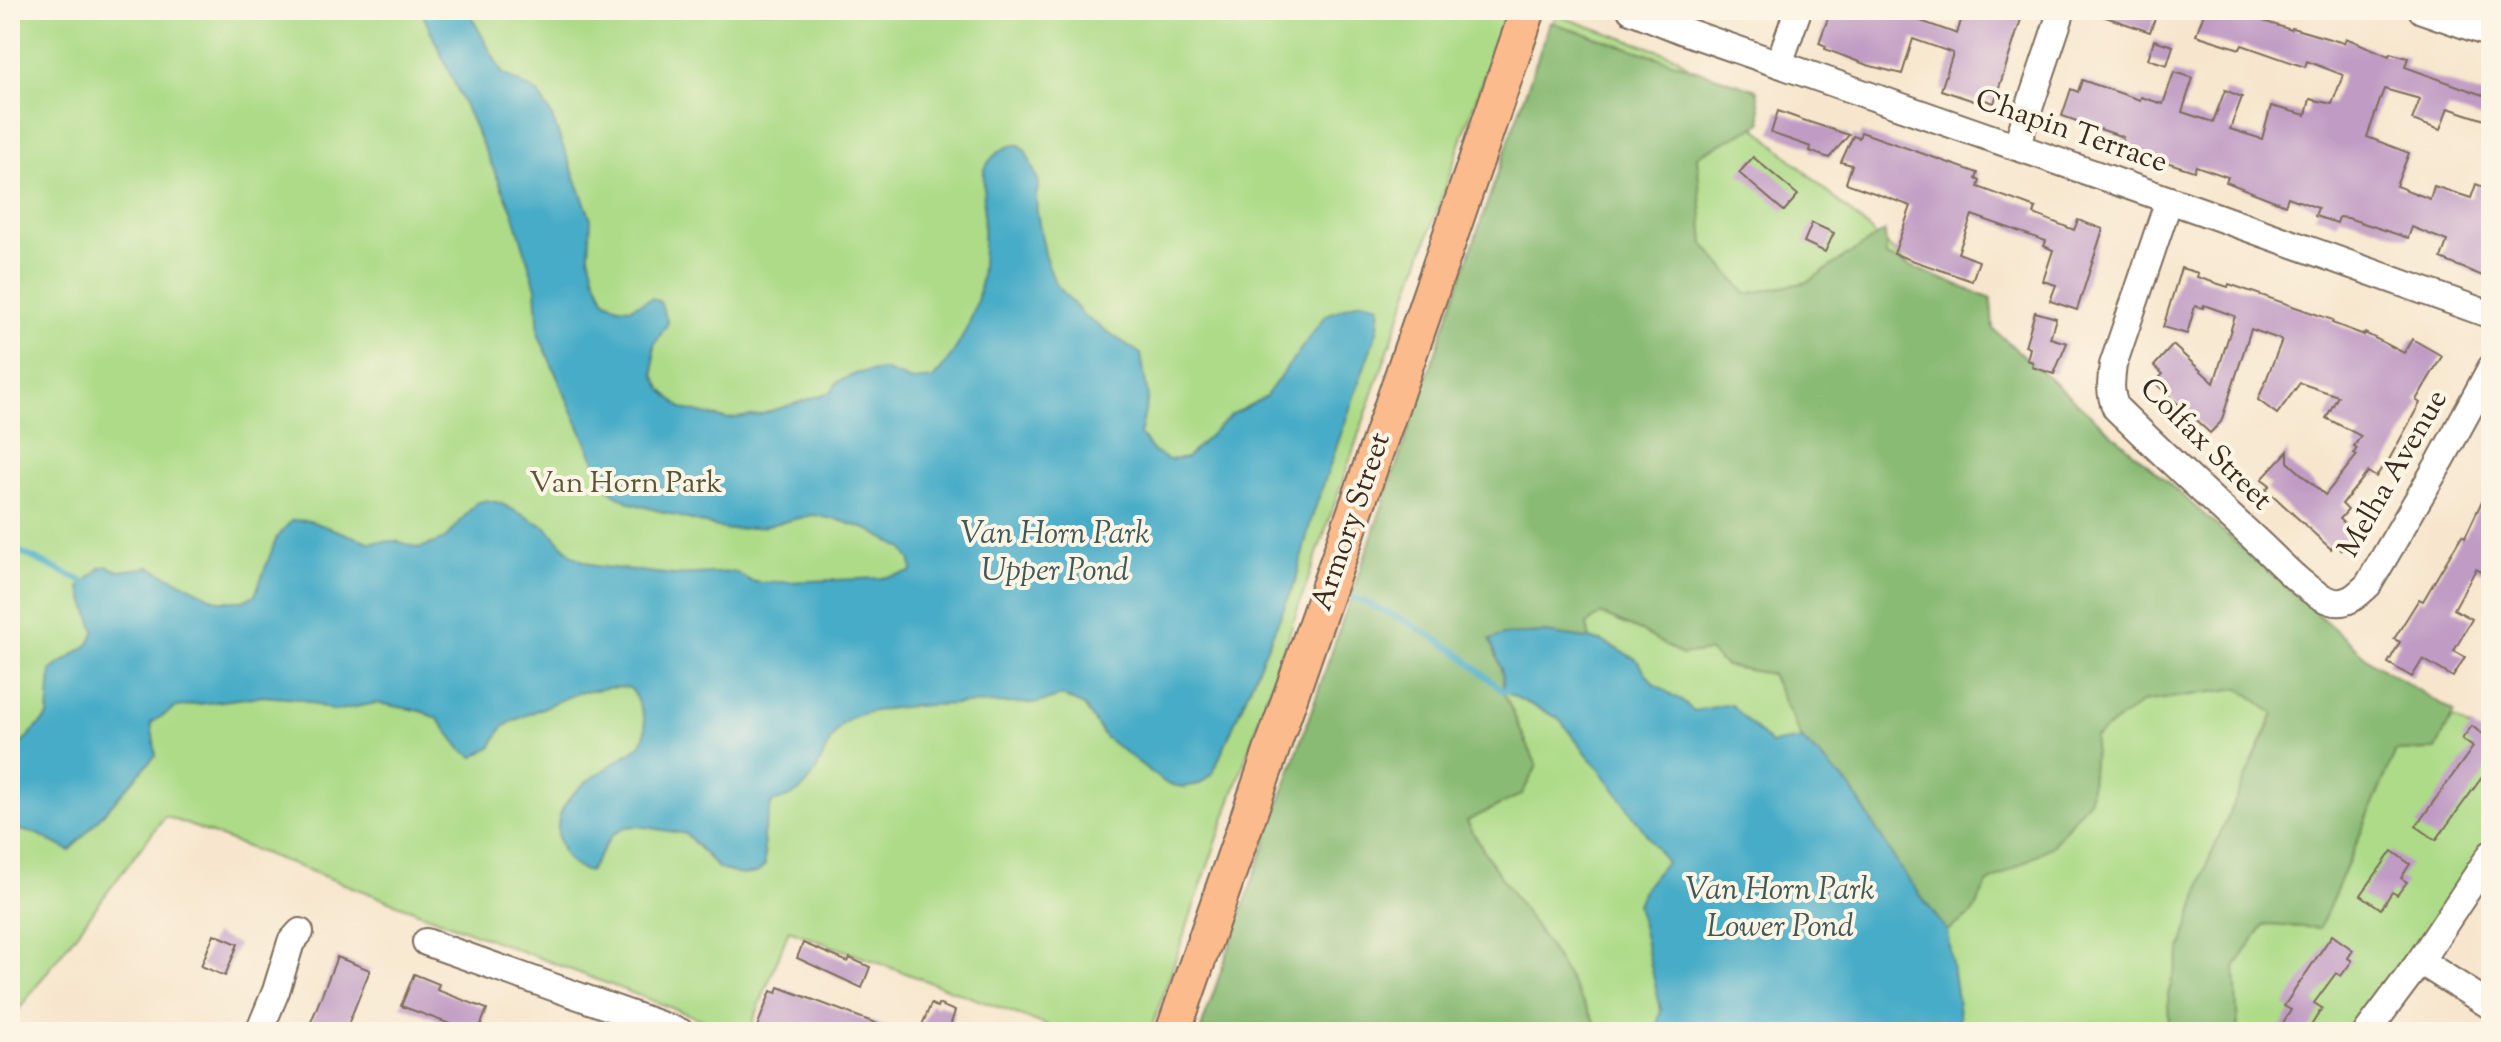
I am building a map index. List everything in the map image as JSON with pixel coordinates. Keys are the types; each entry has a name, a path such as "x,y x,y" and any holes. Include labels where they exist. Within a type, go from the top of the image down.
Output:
{"main road":[{"name":"Armory Street","path":"1173,1032 1528,10"}],"street":[{"name":"Chapin Terrace","path":"1631,10 2491,315"},
{"path":"1779,64 1798,10"},
{"path":"2016,147 2062,10"},
{"path":"2422,10 2491,34"},
{"name":"Colfax Street","path":"2169,200 2113,365 2110,388 2116,408 2303,584 2331,601 2342,602"},
{"name":"Melha Avenue","path":"2342,602 2353,599 2368,585 2491,368"},
{"path":"2367,1032 2420,961 2491,854"},
{"path":"259,1032 291,942 300,932"},
{"path":"426,942 680,1032"},
{"path":"2420,961 2491,1006"}],"green space":[{"name":"Van Horn Park","path":"10,10 1507,10 1150,1032 1065,1032 789,930 749,1032 735,1032 165,816 10,1021"},
{"path":"1556,15 1677,57 2354,664 2491,739 2491,854 2367,1032 1200,1032"},
{"path":"1550,22 1757,90 1762,123 1697,156 1704,244 1746,294 1807,282 1885,231 1886,256 1991,299 1993,329 2372,662 2454,712 2436,750 2396,751 2320,928 2264,925 2235,967 2238,1032 2169,1032 2168,994 2207,864 2274,714 2240,688 2143,702 2095,737 2090,798 2052,846 1987,884 1972,914 1947,931 1900,868 1851,788 1802,739 1771,674 1726,666 1708,651 1682,655 1641,631 1601,614 1587,624 1590,640 1545,633 1490,640 1502,671 1503,691 1537,766 1522,794 1467,821 1602,1032 1200,1032"}],"water":[{"name":"Van Horn Park Upper Pond","path":"421,10 468,10 502,73 538,93 551,115 591,219 589,255 605,300 618,307 630,308 652,298 660,302 668,323 654,345 654,375 662,390 683,409 727,419 759,415 831,392 837,382 858,373 884,370 912,381 933,379 949,359 974,312 983,258 984,169 999,152 1014,145 1020,145 1026,152 1039,183 1037,213 1046,259 1055,283 1084,316 1141,354 1148,397 1140,435 1155,453 1169,460 1186,458 1231,415 1265,397 1326,315 1362,301 1380,305 1378,328 1311,520 1296,580 1213,773 1200,784 1183,787 1167,784 1105,737 1084,706 1062,696 1038,703 884,709 848,720 833,737 804,787 772,802 763,835 765,865 757,873 742,875 719,869 686,834 638,826 626,827 612,835 589,872 574,866 564,855 558,828 560,815 566,802 586,782 642,742 645,729 643,716 632,690 627,687 577,693 513,721 502,728 492,746 474,757 462,750 438,719 421,711 377,703 334,711 300,699 261,696 177,707 151,723 156,755 70,851 37,834 10,828 10,755 48,716 51,670 89,644 95,632 80,587 100,568 107,566 119,571 150,567 219,601 243,601 255,595 277,537 292,520 310,521 369,542 396,541 420,548 445,539 476,503 487,500 500,503 546,527 573,556 595,566 674,575 735,572 762,583 882,578 912,572 911,561 903,549 869,530 839,520 813,515 761,527 727,530 631,503 614,494 604,482 539,336 536,288 513,212"},
{"name":"Van Horn Park Lower Pond","path":"1545,633 1602,641 1636,659 1654,684 1694,711 1730,704 1771,744 1802,739 1851,788 1900,868 1947,931 1960,1020 1955,1032 1655,1032 1661,1010 1637,904 1644,888 1666,862 1608,780 1558,718 1503,691 1502,671 1490,640 1503,635"}],"building":[{"path":"1831,10 1890,10 1957,34 1964,10 2024,10 1994,103 1985,100 1983,104 1941,90 1953,53 1913,39 1902,74 1825,49 1826,46 1819,43"},
{"path":"2095,10 2158,10 2150,32 2094,13"},
{"path":"2205,10 2230,10 2344,43 2346,38 2389,56 2390,53 2408,58 2405,67 2491,98 2491,122 2448,108 2440,130 2412,120 2420,99 2384,89 2367,137 2409,153 2396,186 2430,199 2434,186 2471,198 2476,184 2491,190 2491,263 2485,277 2441,259 2447,241 2412,227 2408,238 2348,218 2339,217 2337,223 2315,216 2318,208 2288,197 2285,205 2226,182 2228,177 2196,166 2194,171 2120,147 2123,137 2062,116 2071,89 2078,92 2082,80 2140,100 2141,97 2163,104 2174,72 2193,78 2182,112 2213,122 2225,90 2242,97 2230,129 2262,139 2271,106 2306,115 2310,99 2332,104 2343,75 2307,61 2305,67 2242,45 2240,49 2196,35"},
{"path":"2154,40 2173,46 2167,65 2148,59"},
{"path":"1778,111 1849,135 1829,158 1810,151 1811,147 1771,133"},
{"path":"1861,132 1978,173 1978,187 2036,208 2034,214 2074,230 2078,220 2103,229 2077,310 2050,301 2056,285 2043,281 2053,250 2044,246 2046,241 1972,215 1958,253 1979,261 1972,281 1894,254 1911,206 1846,183 1852,165 1841,162 1853,136 1859,138"},
{"path":"1753,157 1798,195 1784,211 1739,173"},
{"path":"1812,223 1834,233 1825,252 1804,242"},
{"path":"2181,268 2198,273 2197,277 2228,287 2229,284 2333,320 2332,323 2365,333 2404,353 2412,339 2442,356 2416,400 2420,403 2385,467 2376,477 2368,472 2342,504 2348,510 2340,519 2354,536 2341,550 2335,544 2331,549 2266,489 2270,485 2262,479 2288,451 2288,462 2325,495 2357,455 2354,446 2361,436 2326,418 2338,396 2300,383 2277,414 2258,400 2282,340 2251,329 2221,422 2210,433 2155,383 2163,374 2154,366 2173,345 2214,383 2235,316 2204,305 2203,308 2195,306 2187,334 2163,327"},
{"path":"2035,312 2056,318 2050,338 2067,343 2054,374 2032,367 2033,362 2027,360 2030,348 2025,346"},
{"path":"2491,482 2491,556 2482,572 2476,569 2454,609 2472,619 2454,651 2465,657 2453,677 2423,659 2412,677 2388,663 2400,642 2394,639 2419,599 2423,601 2462,535 2465,537"},
{"path":"2491,722 2491,765 2436,840 2416,826 2473,747 2462,739 2472,726 2482,734"},
{"path":"2392,851 2410,864 2401,878 2407,882 2397,895 2392,892 2381,909 2361,895"},
{"path":"214,934 238,944 225,976 201,966"},
{"path":"2332,935 2353,950 2348,958 2352,961 2341,976 2336,973 2314,1003 2322,1008 2307,1032 2277,1032 2291,1010 2284,1006"},
{"path":"803,943 848,962 850,958 870,967 862,988 797,958"},
{"path":"337,957 370,970 345,1032 307,1032"},
{"path":"414,974 439,984 437,990 487,1009 478,1032 401,1006"},
{"path":"779,987 894,1032 755,1032 771,991 777,993"},
{"path":"931,1004 955,1011 948,1032 919,1032"}],"waterway":[{"path":"10,547 92,586"},
{"path":"1353,597 1406,621 1456,651 1503,691 1509,691"}]}
